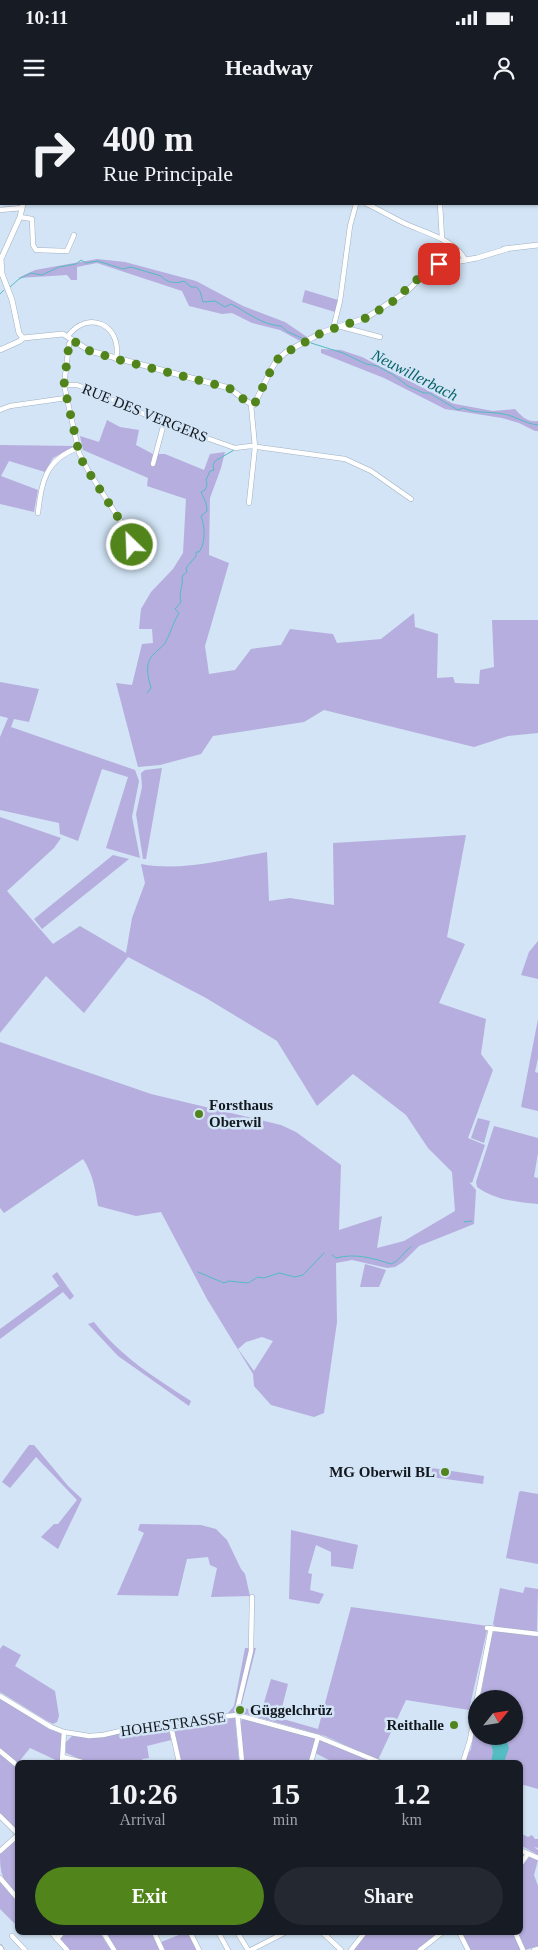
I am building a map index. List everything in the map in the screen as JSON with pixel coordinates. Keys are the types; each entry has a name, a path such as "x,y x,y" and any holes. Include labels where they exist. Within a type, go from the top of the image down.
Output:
{"street":[{"path":"333,329 340,301 350,226 356,205"},
{"path":"369,205 406,224 442,239 462,256 464,260"},
{"path":"440,205 442,239"},
{"path":"0,210 23,206 1,258 2,274 12,300 19,333 23,338 27,339 58,333 70,338 90,351 229,388 240,394 252,405 255,447 249,503"},
{"path":"20,216 32,220 32,245 36,250 67,251 74,235"},
{"path":"252,405 257,402 272,368 280,356 333,329 366,318 391,303 433,266 507,249 538,245"},
{"path":"116,359 116,338 112,330 98,322 84,324 76,328 70,338 64,385 78,448 84,465 125,528 132,545"},
{"path":"342,327 380,337"},
{"path":"0,350 23,338"},
{"name":"RUE DES VERGERS","path":"64,385 77,385 93,390 164,423 235,448 255,447 345,459 371,471 411,499"},
{"path":"0,410 10,406 66,398"},
{"path":"153,464 164,423"},
{"path":"38,513 42,485 49,470 61,456 78,448"},
{"path":"242,1760 237,1714 252,1651 252,1597"},
{"path":"479,1690 489,1628 538,1634"},
{"name":"HOHESTRASSE","path":"0,1696 64,1732 93,1736 170,1722 237,1714 318,1737 374,1760"},
{"path":"170,1722 179,1760"},
{"path":"62,1760 64,1732"},
{"path":"312,1760 318,1737"},
{"path":"464,1760 468,1745"},
{"path":"0,1751 15,1764"},
{"path":"63,1756 76,1760"},
{"path":"0,1816 15,1831"},
{"path":"0,1851 15,1837"},
{"path":"523,1852 538,1858"},
{"path":"523,1860 527,1854"},
{"path":"0,1878 15,1896"},
{"path":"54,1935 67,1950"},
{"path":"57,1939 60,1935"},
{"path":"105,1935 114,1950"},
{"path":"155,1935 162,1950"},
{"path":"192,1935 199,1950"},
{"path":"220,1935 228,1950"},
{"path":"239,1935 250,1950 280,1935"},
{"path":"325,1935 341,1950"},
{"path":"350,1950 362,1935"},
{"path":"420,1950 439,1935"},
{"path":"460,1935 468,1950"},
{"path":"516,1935 523,1950"},
{"path":"12,1936 25,1950"},
{"path":"534,1950 538,1948"}],"shaded area":[{"path":"97,259 125,262 196,281 243,306 285,322 307,337 300,341 280,330 252,323 232,313 222,314 189,306 182,291 97,263 77,267 77,280 71,280 67,275 18,278 35,270"},
{"path":"305,290 338,300 335,312 302,302"},
{"path":"321,349 341,350 362,357 455,404 493,411 515,409 528,420 538,421 538,431 502,418 445,409 384,378 321,353"},
{"path":"107,420 120,427 139,430 136,445 153,454 165,454 204,470 210,454 225,452 210,498 209,555 229,563 205,646 209,674 235,670 251,649 281,645 290,629 333,634 337,643 381,639 414,613 415,627 438,634 437,678 453,677 455,683 479,684 480,670 494,667 492,620 538,620 538,733 508,736 474,747 324,710 304,722 213,736 201,754 160,765 138,767 116,683 132,685 142,644 153,643 152,629 139,629 141,609 151,592 173,569 183,553 186,499 147,486 148,478 83,450 80,436 99,442"},
{"path":"0,445 75,446 53,458 45,472 9,461 1,476 38,490 34,512 0,504"},
{"path":"0,682 39,689 29,722 14,719 11,727 135,770 139,781 132,817 140,858 106,848 128,777 102,769 78,841 60,834 59,823 0,810 0,737 8,718 0,716"},
{"path":"162,768 146,859 143,859 136,814 142,787 141,773 145,770"},
{"path":"0,817 61,838 54,848 7,891 53,944 80,926 126,953 132,918 145,883 141,864 189,866 267,852 269,901 290,898 334,905 333,843 466,835 447,937 465,944 439,1003 486,1019 481,1054 493,1070 468,1138 485,1145 472,1183 469,1182 476,1190 474,1224 419,1246 403,1262 395,1267 387,1268 352,1260 336,1263 337,1322 324,1413 314,1417 271,1405 254,1386 253,1374 207,1299 161,1212 136,1216 98,1206 95,1187 83,1159 4,1213 0,1208 0,1042 151,1094 281,1125 296,1132 341,1165 339,1230 382,1216 377,1248 404,1241 455,1211 452,1172 428,1148 406,1115 353,1074 317,1106 277,1041 206,998 128,957 84,1013 46,976 0,1033","holes":["262,1337 273,1341 254,1371 238,1349 246,1342"]},
{"path":"113,855 129,859 42,929 34,919"},
{"path":"538,941 538,979 521,975 529,952"},
{"path":"538,1019 538,1058 535,1072 538,1073 538,1111 521,1107"},
{"path":"478,1118 490,1121 484,1143 471,1138"},
{"path":"494,1126 538,1138 538,1153 534,1177 538,1178 538,1204 498,1198 477,1187 476,1182"},
{"path":"365,1264 386,1270 379,1287 360,1287"},
{"path":"57,1272 74,1296 70,1300 63,1292 0,1339 0,1329 59,1286 52,1276"},
{"path":"94,1322 115,1346 127,1356 151,1375 191,1401 189,1406 118,1356 88,1324"},
{"path":"29,1445 34,1445 68,1486 82,1499 58,1549 41,1537 54,1524 58,1524 77,1500 36,1457 10,1488 2,1482"},
{"name":"MG Oberwil BL","path":"432,1468 484,1476 483,1484 431,1477"},
{"path":"519,1492 538,1494 538,1564 506,1558"},
{"path":"140,1524 201,1525 216,1529 227,1540 245,1574 250,1596 211,1597 217,1568 210,1565 208,1557 187,1559 178,1596 117,1595 144,1533 138,1530"},
{"path":"291,1530 358,1545 353,1569 331,1566 331,1552 316,1545 308,1573 312,1574 310,1590 324,1594 319,1604 289,1599"},
{"path":"525,1587 538,1589 537,1632 495,1627 493,1624 500,1588 523,1593"},
{"path":"351,1607 488,1626 474,1690 468,1690 468,1710 406,1700 378,1760 325,1736 246,1714 228,1713 234,1706 245,1648 256,1648 241,1707 318,1729"},
{"path":"498,1630 538,1635 538,1789 523,1786 523,1760 465,1760 472,1745 523,1745 523,1690 482,1690 492,1633"},
{"path":"3,1645 21,1655 15,1666 55,1691 59,1716 57,1722 53,1724 47,1721 0,1692 0,1649"},
{"path":"271,1679 288,1684 280,1715 262,1709"},
{"path":"0,1698 49,1729 62,1734 60,1760 56,1760 30,1748 20,1760 15,1760 15,1762 0,1750"},
{"path":"235,1718 239,1760 181,1760 174,1731 177,1725"},
{"path":"244,1718 316,1738 310,1760 244,1760 240,1722"},
{"path":"164,1725 169,1729 171,1740 147,1746 149,1758 142,1760 82,1760 66,1753 66,1742 72,1736 93,1737"},
{"path":"319,1741 323,1741 368,1760 329,1760 315,1753"},
{"path":"491,1745 508,1745 509,1748 505,1760 491,1760 493,1752"},
{"path":"0,1754 15,1766 15,1829 0,1814"},
{"path":"523,1834 528,1837 532,1835 535,1839 538,1839 538,1848 534,1847 538,1850 538,1855 523,1847"},
{"path":"15,1840 15,1894 3,1877 0,1854"},
{"path":"529,1857 538,1860 534,1875 538,1886 538,1946 525,1950 517,1935 523,1935 523,1865"},
{"path":"0,1881 15,1899 15,1924 0,1909"},
{"path":"63,1935 101,1935 111,1950 69,1950 59,1938"},
{"path":"106,1935 153,1935 160,1950 116,1950"},
{"path":"179,1935 190,1935 198,1950 165,1950 161,1942"},
{"path":"365,1935 437,1935 417,1950 352,1950"},
{"path":"462,1935 515,1935 523,1950 470,1950"}],"waterway":[{"name":"Neuwillerbach","path":"10,287 19,279 31,273 42,275 59,267 76,264 81,260 86,263 98,261 123,269 131,267 161,276 172,282 184,281 200,291 203,302 215,301 225,307 231,304 261,321 281,326 288,332 304,339"},
{"name":"Neuwillerbach","path":"0,294 4,290"},
{"name":"Neuwillerbach","path":"311,343 343,353 366,364 377,366 408,386 424,393 429,393 458,410 463,408 503,414 538,425"},
{"path":"147,693 151,688 148,670 149,662 169,635 179,613 175,609 181,602 182,576 187,572 186,568 203,544 204,530 201,516 207,511 201,492 205,490 206,480 210,471 214,470 213,465 215,461 234,450"},
{"path":"464,1222 472,1221"},
{"path":"332,1255 336,1258 364,1257 391,1264 397,1261 411,1247"},
{"path":"198,1272 224,1283 229,1281 248,1283 258,1277 264,1278 279,1273 295,1277 303,1275 324,1253"}],"place":[{"name":"Forsthaus Oberwil","path":"199,1114"},
{"name":"MG Oberwil BL","path":"445,1472"},
{"name":"Güggelchrüz","path":"240,1710"},
{"name":"Reithalle","path":"454,1725"}],"route":[{"path":"132,545 125,528 84,465 78,448 64,385 69,344 72,340 90,351 116,359 229,388 240,394 248,403 254,405 276,360 280,356 323,332 366,318 406,292 430,268 439,264"}]}
